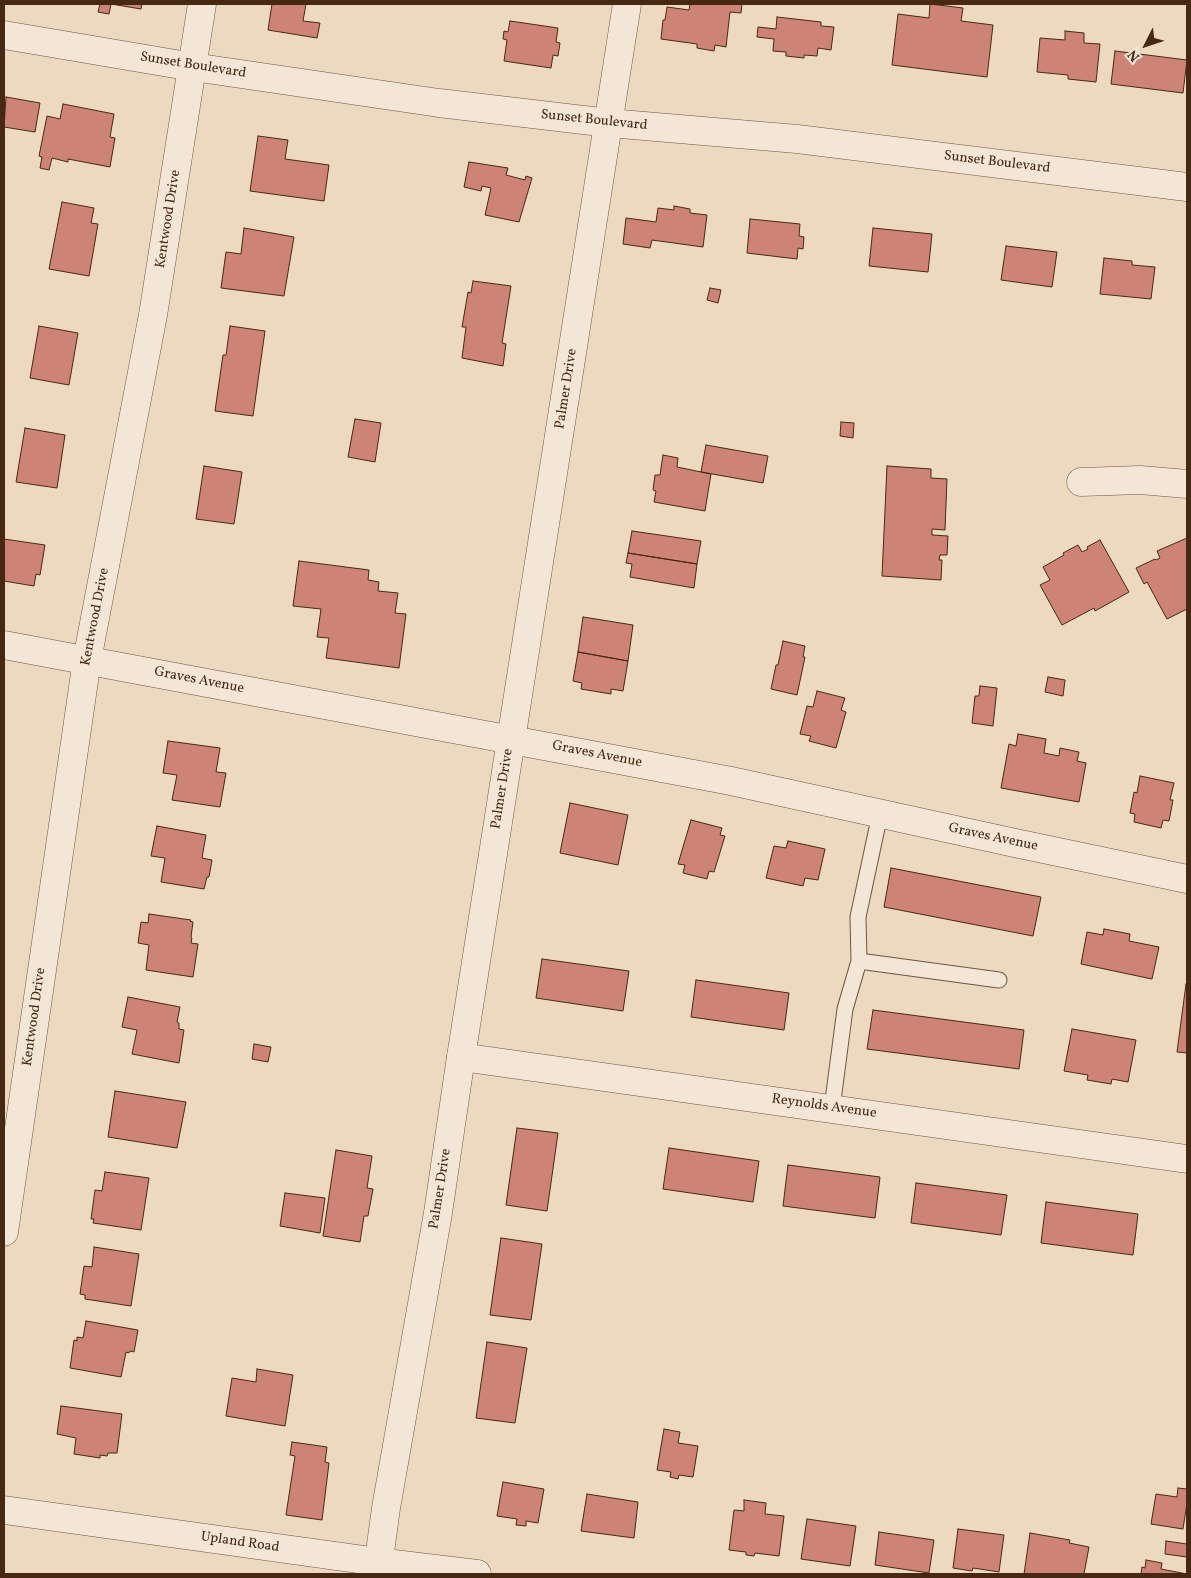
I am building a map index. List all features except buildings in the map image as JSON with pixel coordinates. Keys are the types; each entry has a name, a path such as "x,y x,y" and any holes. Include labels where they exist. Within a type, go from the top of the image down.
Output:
{"street":[{"name":"Kentwood Drive","path":"4,1232 87,660 153,315 202,4"},
{"name":"Palmer Drive","path":"378,1568 386,1508 438,1213 461,1056 627,4"},
{"name":"Sunset Boulevard","path":"4,35 192,67 439,103 609,123 797,139 1187,187"},
{"path":"1081,482 1140,480 1187,484"},
{"name":"Graves Avenue","path":"4,645 730,781 1187,879"},
{"name":"Reynolds Avenue","path":"461,1056 1187,1159"},
{"name":"Upland Road","path":"4,1510 378,1568 477,1574"}],"lane":[{"path":"832,1108 845,1010 860,961 858,917 880,814"},
{"path":"860,961 999,980"}]}
